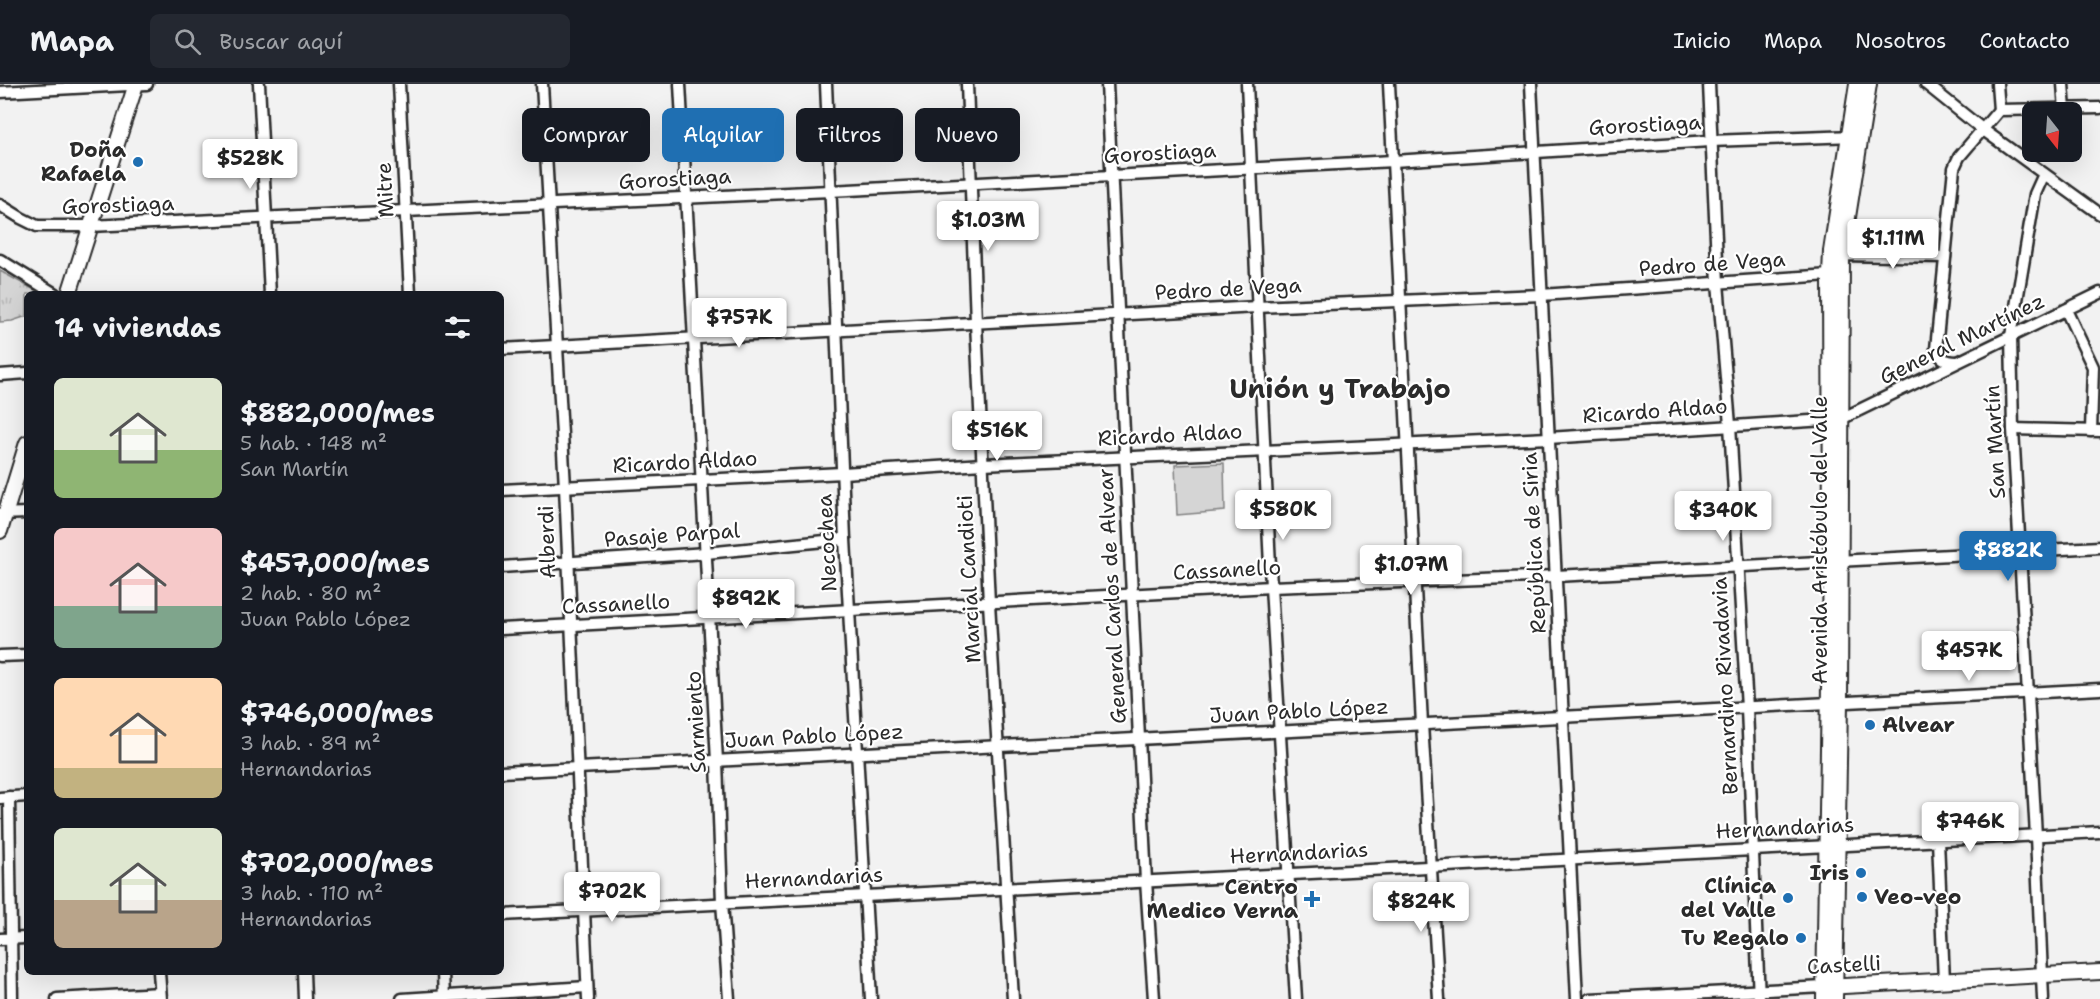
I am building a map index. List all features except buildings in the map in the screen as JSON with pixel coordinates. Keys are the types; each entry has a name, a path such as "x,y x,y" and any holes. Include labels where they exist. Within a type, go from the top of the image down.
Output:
{"main road":[{"path":"70,291 136,84"},
{"name":"Avenida Aristóbulo del Valle","path":"1835,420 1842,255 1855,136 1857,84"},
{"name":"Avenida Aristóbulo del Valle","path":"1830,993 1836,561 1831,251 1855,136 1869,84"},
{"path":"0,531 3,514 24,452"},
{"name":"Castelli","path":"1830,993 1944,981 2100,972"}],"street":[{"path":"0,92 62,86 147,84"},
{"path":"259,84 270,291"},
{"name":"Mitre","path":"399,84 410,291"},
{"name":"Alberdi","path":"542,84 555,346 565,488 588,999"},
{"name":"Sarmiento","path":"680,84 710,618 722,902 729,999"},
{"name":"Necochea","path":"826,84 845,538 871,999"},
{"name":"Marcial Candioti","path":"967,84 989,603 1012,999"},
{"name":"General Carlos de Alvear","path":"1107,84 1146,881 1154,999"},
{"path":"1247,84 1249,167 1271,587 1296,999"},
{"path":"1389,84 1422,724 1439,999"},
{"name":"República de Siria","path":"1531,84 1577,999"},
{"name":"Bernardino Rivadavia","path":"1709,84 1718,283 1730,425 1747,708 1759,995"},
{"path":"1926,84 1982,129 2100,214"},
{"path":"1956,363 1945,361 1936,350 1954,168 1959,157 1999,110 1997,84"},
{"path":"2063,84 2064,102"},
{"path":"2082,109 2100,108"},
{"path":"1999,110 2022,110"},
{"name":"Gorostiaga","path":"0,205 37,226 90,226 830,191 1393,161 1710,141 1855,136"},
{"name":"San Martín","path":"2043,999 2013,429 2011,336 2035,194 2044,174"},
{"path":"1830,275 1842,255 1945,257"},
{"path":"0,260 50,291"},
{"name":"Pedro de Vega","path":"504,349 1118,314 1541,295 1830,275"},
{"name":"General Martínez","path":"1835,420 2100,293"},
{"path":"2013,429 2096,431 2097,367 2066,310"},
{"path":"0,375 24,374"},
{"name":"Ricardo Aldao","path":"504,490 1264,450 1548,438 1835,420"},
{"path":"3,514 24,513"},
{"name":"Pasaje Parpal","path":"504,567 706,553 845,538"},
{"name":"Cassanello","path":"504,629 1132,594 1555,576 2100,547"},
{"path":"0,656 24,655"},
{"name":"Juan Pablo López","path":"504,772 2100,689"},
{"path":"12,999 6,939 4,797 24,796"},
{"name":"Hernandarias","path":"504,915 2100,832"},
{"path":"1938,840 1944,981"},
{"path":"6,939 24,938"},
{"path":"57,999 160,996 159,975"},
{"path":"304,975 305,999"},
{"path":"442,975 444,997"},
{"path":"402,999 587,987"},
{"name":"Castelli","path":"1590,999 1830,993"}],"green space":[{"path":"0,271 37,291 24,291 24,317 0,322"},
{"path":"1224,463 1225,511 1177,515 1175,465"}],"place":[{"name":"Doña Rafaela","path":"138,162"},
{"name":"Alvear","path":"1870,725"},
{"name":"Iris","path":"1861,873"},
{"name":"Veo-veo","path":"1862,897"},
{"name":"Clínica del Valle","path":"1788,898"},
{"name":"Centro Medico Verna","path":"1312,899"},
{"name":"Tu Regalo","path":"1801,938"}],"district":[{"name":"Unión y Trabajo","path":"1340,389"}]}
